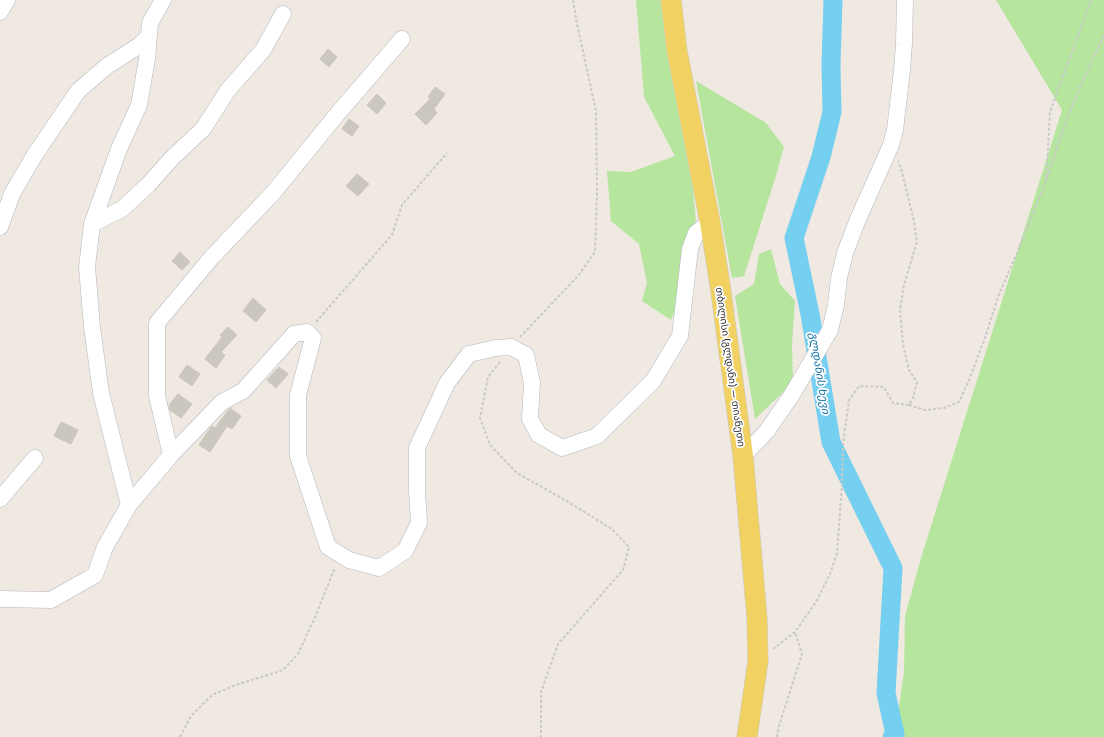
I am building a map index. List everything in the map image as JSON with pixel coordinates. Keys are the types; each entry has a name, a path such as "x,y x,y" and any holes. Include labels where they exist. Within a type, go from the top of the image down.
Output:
{"main road":[{"name":"თბილისი (გლდანი) — თიანეთი","path":"670,0 677,51 710,222 744,456 757,618 758,661 746,737"}],"street":[{"path":"0,12 7,0"},
{"path":"129,505 102,394 92,328 87,267 92,224 119,149 139,105 147,59 150,23 163,0"},
{"path":"744,456 767,431 791,396 830,330 845,253 858,219 891,145 895,130 904,44 905,0"},
{"path":"92,224 122,209 203,129 228,90 263,50 283,14"},
{"path":"0,226 12,194 34,156 78,91 107,66 140,45 149,36"},
{"path":"171,455 157,396 157,323 212,257 274,193 339,112 402,39"},
{"path":"0,599 51,600 95,575 105,547 129,505 171,455 222,402 243,391 294,334 307,332 313,338 298,395 298,456 328,547 349,560 379,568 405,551 419,523 417,448 447,383 468,354 496,348 511,347 526,355 532,383 530,419 539,435 562,448 597,436 653,381 680,336 690,249 696,233 710,222"},
{"path":"0,499 35,458"}],"path":[{"path":"541,737 541,692 558,644 624,570 629,547 612,529 517,473 490,445 480,418 488,376 511,347 577,277 595,252 597,193 596,111 573,0"},
{"path":"1046,181 1050,112 1092,0"},
{"path":"758,661 794,632 816,602 830,574 837,553 842,484 843,444 848,400 859,386 884,387 893,403 909,405 925,410 944,408 959,402 986,335 998,297 1046,181 1062,131 1075,98 1096,55 1104,34"},
{"path":"891,145 901,168 913,217 917,242 904,285 900,310 903,344 909,370 917,382 914,398 909,405"},
{"path":"307,332 392,235 402,205 447,153"},
{"path":"180,737 191,716 212,695 236,685 283,670 298,654 316,615 339,555"},
{"path":"777,737 779,726 802,654 794,632"}],"green space":[{"path":"636,0 663,0 688,143 696,220 684,245 680,296 671,320 642,301 647,283 639,244 611,221 607,171 631,172 675,156 644,97"},
{"path":"996,0 1104,0 1104,737 893,737 895,734 904,672 905,616 921,558 1062,110"},
{"path":"696,81 766,123 784,147 744,276 732,278"},
{"path":"771,249 780,284 795,301 792,344 793,383 755,419 735,296 754,284 759,254"}],"building":[{"path":"328,49 337,57 329,67 320,59"},
{"path":"435,87 445,94 434,109 437,113 426,125 415,114 430,99 428,97"},
{"path":"377,94 386,103 377,114 367,105"},
{"path":"349,119 359,126 352,136 342,129"},
{"path":"357,174 369,184 358,196 346,186"},
{"path":"180,252 190,262 182,270 172,261"},
{"path":"253,298 266,310 256,322 243,311"},
{"path":"228,327 237,335 221,352 225,355 216,368 205,359 222,337 220,335"},
{"path":"187,365 200,374 192,386 179,377"},
{"path":"279,367 288,374 276,388 267,380"},
{"path":"178,394 192,404 181,418 170,410 169,405"},
{"path":"230,408 241,416 232,429 227,426 210,452 199,445 211,427 212,426 215,428"},
{"path":"61,422 78,430 71,444 54,436"}],"waterway":[{"name":"გლდანის ხევი","path":"833,0 831,65 832,112 821,157 794,238 810,314 831,442 893,568 886,693 895,734 892,737"}]}
